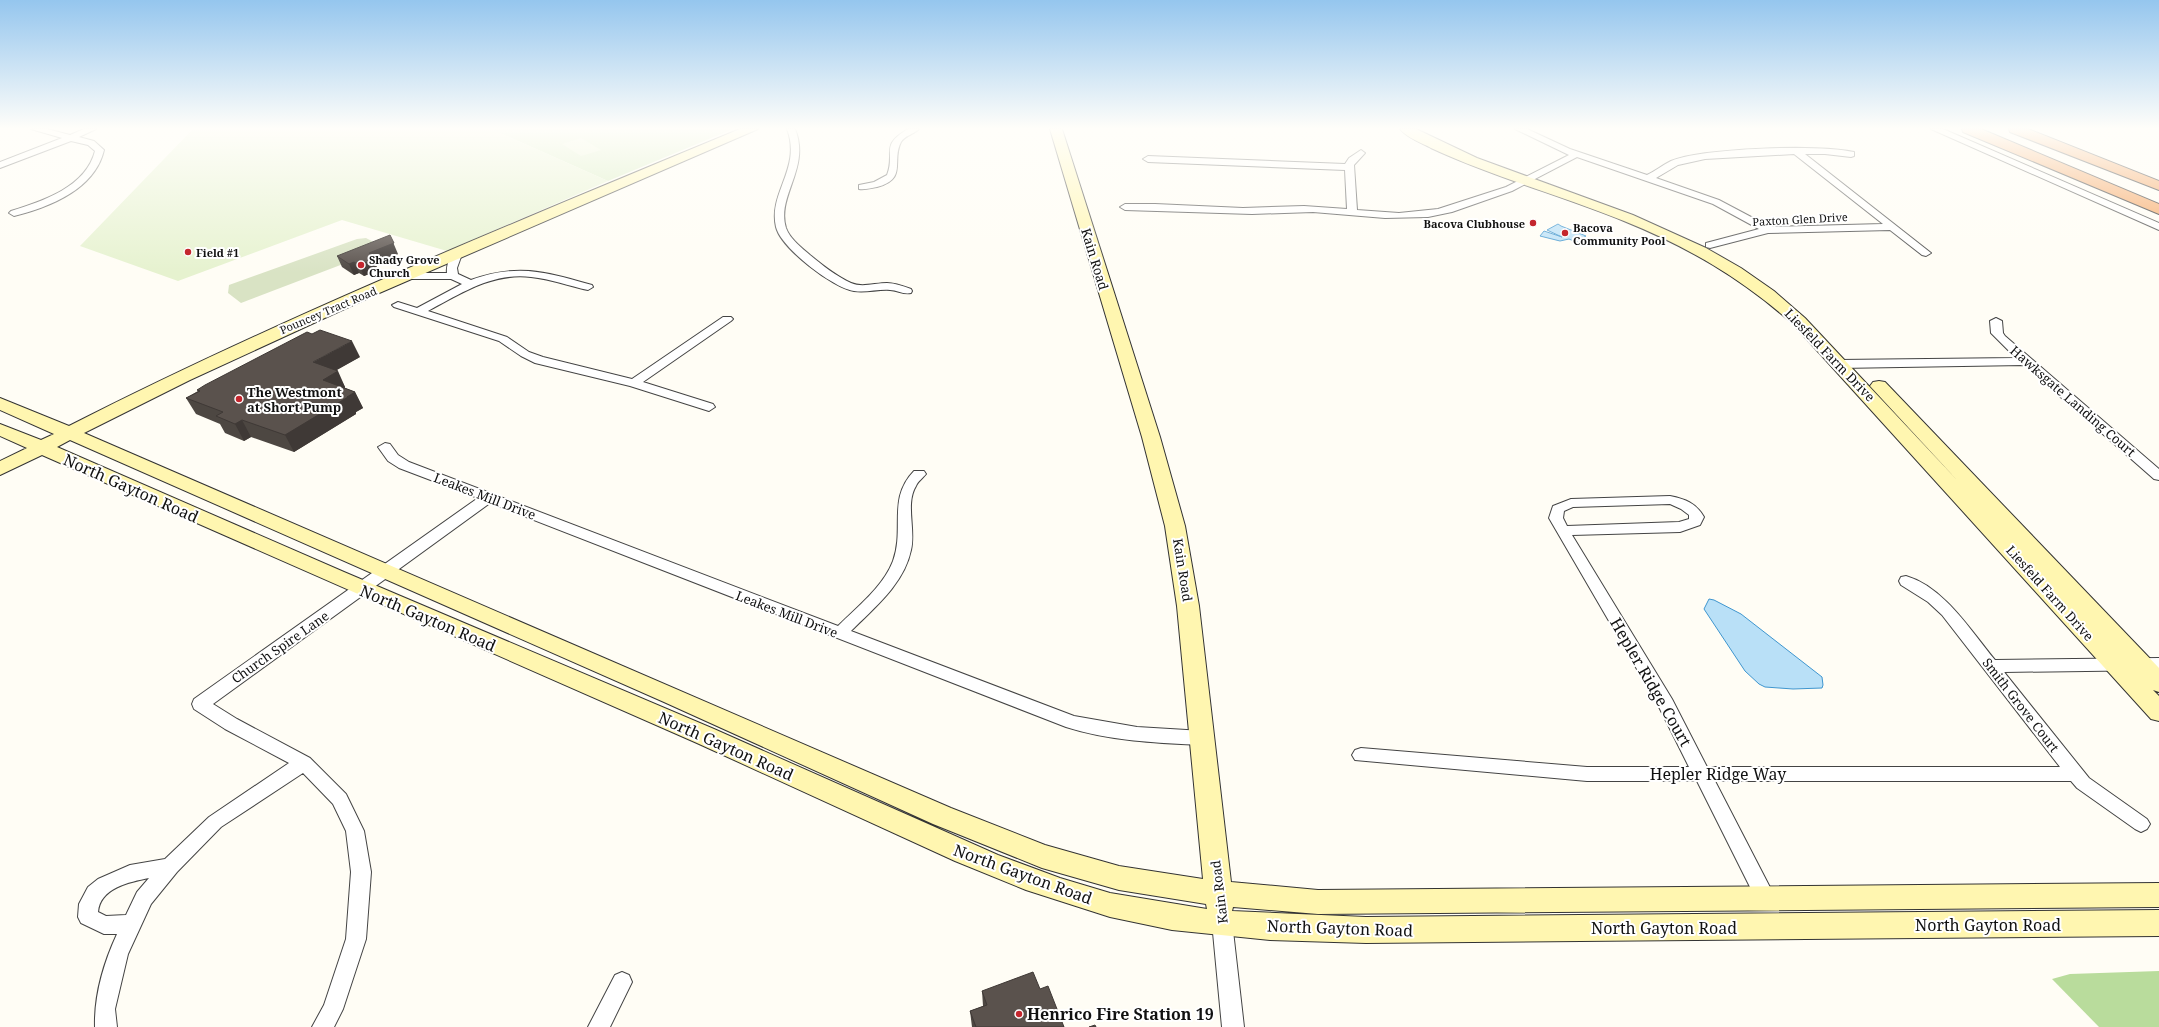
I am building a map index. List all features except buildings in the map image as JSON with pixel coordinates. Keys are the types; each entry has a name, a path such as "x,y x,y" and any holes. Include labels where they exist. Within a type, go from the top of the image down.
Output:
{"highway":[{"path":"2082,177 2159,209"},
{"path":"2136,177 2159,186"}],"main road":[{"name":"Pouncey Tract Road","path":"0,469 219,358 457,254 639,177"},
{"name":"Kain Road","path":"1071,177 1151,437 1175,526 1188,606 1222,922"},
{"name":"Liesfeld Farm Drive","path":"1527,177 1685,242 1725,263 1774,298 1839,364 2159,712"},
{"name":"Liesfeld Farm Drive","path":"1528,177 1648,218 1710,245 1754,270 1809,312 2159,683"},
{"name":"North Gayton Road","path":"0,403 990,836 1042,856 1119,878 1219,894 1318,902 2159,895"},
{"name":"North Gayton Road","path":"0,429 361,589 737,750 899,824 1007,871 1056,889 1112,906 1222,922 1302,929 1366,930 2159,923"}],"street":[{"path":"14,213 47,203 69,190 84,177"},
{"path":"790,177 780,220 785,238 815,264 853,288 890,286 907,291"},
{"path":"862,187 880,184 891,177"},
{"path":"1350,177 1352,212"},
{"path":"1125,207 1164,206 1245,211 1312,209 1394,215 1428,214 1456,208 1499,191 1509,189 1524,177"},
{"path":"1645,177 1716,202 1768,230"},
{"path":"1829,177 1926,253"},
{"path":"2045,177 2159,227"},
{"name":"Paxton Glen Drive","path":"1710,245 1768,230 1892,226"},
{"path":"453,276 452,268 457,254"},
{"path":"418,312 488,276 532,272 588,287"},
{"path":"407,276 453,276 471,284"},
{"path":"398,306 503,339 525,354 540,360 634,383 709,407"},
{"path":"634,383 727,319"},
{"name":"Hawksgate Landing Court","path":"1996,321 1998,333 2001,338 2159,476"},
{"path":"1839,364 2027,361"},
{"name":"Leakes Mill Drive","path":"385,447 397,462 839,634 1072,722 1109,732 1153,737 1203,738"},
{"path":"839,634 886,585 897,568 904,550 906,532 906,496 908,488 919,474"},
{"name":"Church Spire Lane","path":"304,763 231,724 200,704 488,498"},
{"name":"Hepler Ridge Court","path":"1563,531 1680,527 1695,522 1697,517 1689,507 1670,500 1571,503 1558,509 1556,513 1556,518 1563,531 1666,704 1766,899"},
{"name":"Smith Grove Court","path":"1906,581 1941,604 2090,790 2141,824"},
{"path":"1991,666 2159,664"},
{"name":"Hepler Ridge Way","path":"1361,755 1587,774 2076,774"},
{"path":"106,1027 105,1009 118,954 144,898 170,866 215,822 304,763 340,799 355,830 361,872 356,939 333,1009 323,1027"},
{"path":"132,924 104,924 88,917 87,908 95,894 106,884 136,872 170,866"},
{"name":"Kain Road","path":"1222,922 1233,1027"},
{"path":"599,1027 622,982"}],"green space":[{"path":"147,177 599,177 608,181 447,251 342,220 178,281 80,246"},
{"path":"599,177 618,177 608,181"},
{"path":"366,238 385,248 241,303 228,293 229,285 357,239"},
{"path":"2159,971 2159,1027 2099,1027 2052,979 2070,974"}],"water":[{"name":"Bacova Community Pool","path":"1558,224 1586,236 1576,242 1569,239 1560,241 1540,236 1544,231 1562,237 1547,230"},
{"path":"1709,599 1714,600 1741,614 1822,677 1822,688 1793,689 1765,687 1759,684 1745,671 1704,609"}],"place":[{"name":"Bacova Clubhouse","path":"1533,223"},
{"name":"Bacova Community Pool","path":"1565,233"},
{"name":"Field #1","path":"188,252"},
{"name":"Shady Grove Church","path":"361,265"},
{"name":"The Westmont at Short Pump","path":"239,399"},
{"name":"Henrico Fire Station 19","path":"1019,1014"}]}
